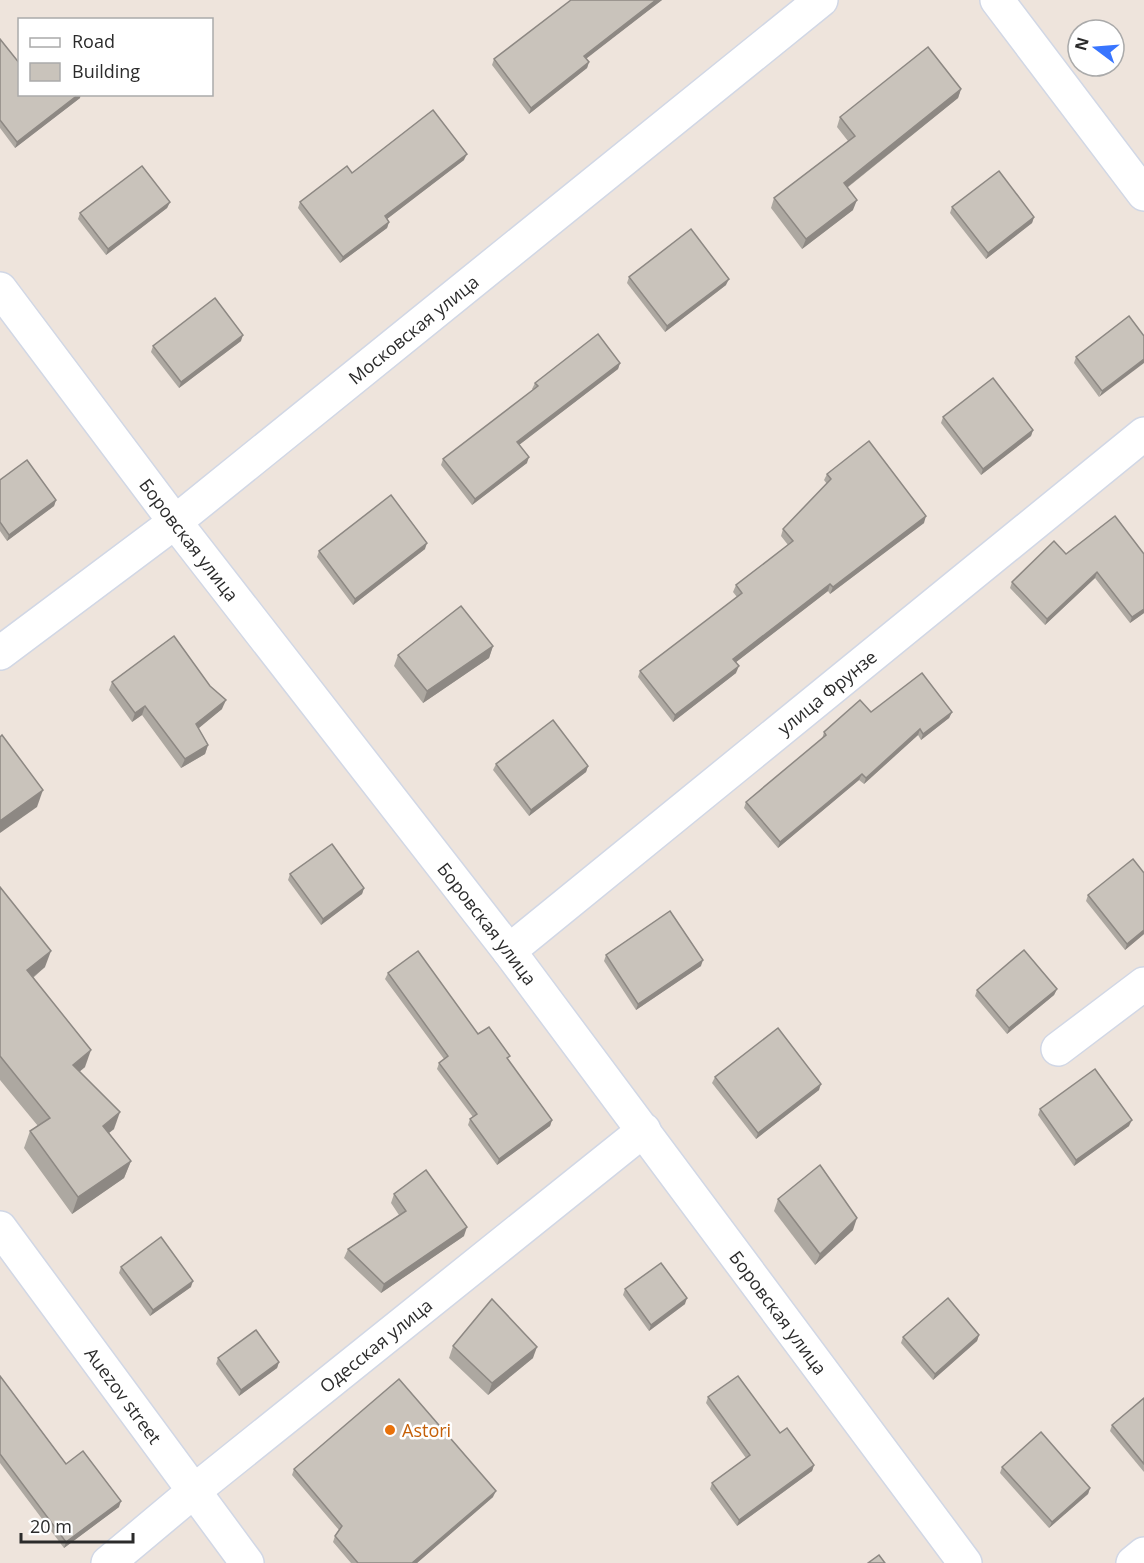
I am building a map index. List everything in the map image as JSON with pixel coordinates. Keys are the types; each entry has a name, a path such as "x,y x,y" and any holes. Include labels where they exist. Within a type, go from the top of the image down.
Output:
{"street":[{"name":"Московская улица","path":"0,654 175,522 821,0"},
{"path":"997,0 1144,194"},
{"name":"Боровская улица","path":"0,289 175,522 509,951 965,1563"},
{"name":"улица Фрунзе","path":"509,951 1144,434"},
{"path":"1058,1049 1144,984"},
{"name":"Одесская улица","path":"108,1563 194,1491 644,1130"},
{"name":"Auezov street","path":"0,1228 247,1563"},
{"path":"1133,1563 1144,1554"}],"building":[{"path":"571,0 656,0 584,56 589,62 531,108 494,59"},
{"path":"0,39 18,62 18,96 76,96 17,142 0,120"},
{"path":"928,47 961,89 844,183 857,200 806,239 774,198 855,136 840,117"},
{"path":"433,110 467,154 385,216 389,222 343,257 300,202 347,166 352,173"},
{"path":"142,166 170,202 108,249 80,213"},
{"path":"999,171 1034,217 988,253 952,207"},
{"path":"691,229 729,279 667,326 629,277"},
{"path":"215,298 243,335 181,382 153,346"},
{"path":"1129,316 1144,336 1144,359 1102,391 1076,357"},
{"path":"598,334 620,363 517,442 529,457 475,499 443,459 538,386 535,383"},
{"path":"993,378 1033,430 983,469 943,417"},
{"path":"869,441 926,516 833,587 830,584 733,659 739,666 675,715 640,671 742,593 736,585 793,541 783,529 831,479 827,474"},
{"path":"27,460 56,500 9,535 0,522 0,480"},
{"path":"391,495 427,543 355,599 319,551"},
{"path":"1115,516 1144,554 1144,609 1132,617 1097,572 1047,619 1012,582 1054,541 1066,554"},
{"path":"461,606 493,646 427,691 398,655"},
{"path":"174,636 210,686 226,700 196,724 208,745 185,759 145,706 135,713 112,682"},
{"path":"922,673 952,712 923,734 920,729 866,778 862,774 780,842 746,802 826,735 824,732 860,700 871,712"},
{"path":"553,720 588,766 531,810 496,764"},
{"path":"2,735 43,790 0,821 0,737"},
{"path":"332,844 364,888 323,919 290,874"},
{"path":"1133,859 1144,873 1144,930 1127,944 1088,895"},
{"path":"0,887 51,951 27,970 91,1050 73,1065 120,1112 103,1126 131,1161 78,1197 30,1131 50,1118 0,1056"},
{"path":"670,911 703,960 638,1004 606,955"},
{"path":"1024,950 1057,989 1009,1028 977,990"},
{"path":"418,951 478,1034 489,1027 510,1056 507,1058 552,1120 499,1159 470,1119 477,1114 439,1063 448,1056 388,973"},
{"path":"778,1028 821,1084 758,1133 715,1077"},
{"path":"1095,1069 1132,1120 1076,1160 1040,1109"},
{"path":"820,1165 857,1218 820,1254 778,1199"},
{"path":"426,1170 467,1227 384,1284 348,1249 406,1211 394,1194"},
{"path":"161,1237 193,1281 153,1310 121,1267"},
{"path":"661,1263 687,1298 651,1325 625,1289"},
{"path":"948,1298 979,1335 935,1374 903,1337"},
{"path":"492,1299 537,1347 492,1383 453,1346"},
{"path":"256,1330 279,1362 241,1390 218,1358"},
{"path":"0,1376 66,1464 83,1451 121,1501 66,1542 0,1454"},
{"path":"738,1376 780,1433 787,1428 814,1465 739,1520 712,1483 750,1455 708,1397"},
{"name":"Astori","path":"399,1379 496,1491 412,1563 358,1563 335,1536 342,1526 294,1469"},
{"path":"1144,1398 1144,1464 1112,1425"},
{"path":"1041,1432 1090,1488 1052,1522 1002,1467"},
{"path":"879,1555 885,1563 868,1563"}],"place":[{"name":"Astori","path":"390,1430"}]}
